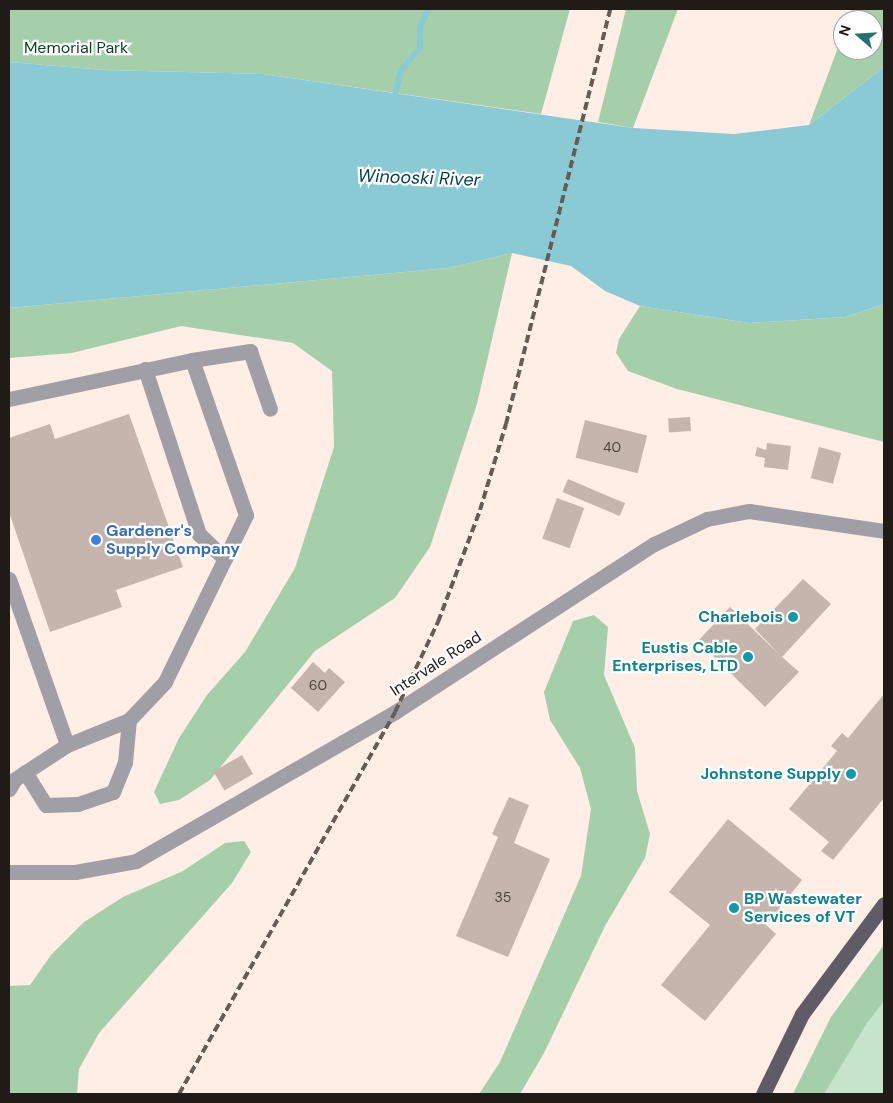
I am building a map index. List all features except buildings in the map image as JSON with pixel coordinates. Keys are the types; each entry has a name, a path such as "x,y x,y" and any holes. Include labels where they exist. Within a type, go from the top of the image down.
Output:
{"main road":[{"path":"763,1094 802,1014 884,904"}],"street":[{"path":"9,399 145,368 250,351 270,409"},
{"path":"9,789 25,772 67,745 129,720 165,682 246,515 192,360"},
{"path":"145,368 199,534 225,559"},
{"name":"Intervale Road","path":"9,872 74,872 136,861 395,712 654,544 707,519 749,511 884,531"},
{"path":"9,579 67,745"},
{"path":"25,772 46,805 78,804 113,792 125,762 129,720"}],"green space":[{"name":"Memorial Park","path":"9,9 570,9 541,114 263,74 104,70 9,62"},
{"path":"626,9 678,9 633,128 598,122"},
{"path":"884,9 884,67 809,125 833,60 883,60 883,10 852,10"},
{"path":"512,253 477,404 430,547 395,598 315,651 210,780 179,800 160,804 154,792 179,738 207,695 245,652 295,568 334,447 332,371 293,343 181,326 72,353 9,358 9,308 449,268"},
{"path":"884,304 884,442 677,389 628,371 616,353 619,339 640,306 749,323 846,317"},
{"path":"594,615 608,627 604,675 635,748 637,791 650,834 645,858 605,926 544,1053 520,1094 479,1094 500,1062 581,876 591,809 580,768 550,720 544,692 573,621"},
{"path":"244,841 251,852 232,883 99,1033 79,1069 77,1094 9,1094 9,986 30,985 51,955 84,922 123,897 183,871 225,843"},
{"path":"884,945 884,1094 793,1094 831,1017"},
{"path":"884,945 884,1001 867,1023 824,1094 793,1094 831,1017"}],"water":[{"name":"Winooski River","path":"9,62 104,70 263,74 633,128 734,134 809,125 884,67 884,304 846,317 749,323 640,306 605,291 571,266 512,253 449,268 9,308"}],"waterway":[{"path":"394,100 401,70 420,48 420,28 428,9"}],"railway":[{"path":"179,1094 395,712 438,622 480,510 506,424 610,9"}],"place":[{"name":"Gardener's Supply Company","path":"96,540"},
{"name":"Charlebois","path":"793,617"},
{"name":"Eustis Cable Enterprises, LTD","path":"748,657"},
{"name":"Johnstone Supply","path":"851,774"},
{"name":"BP Wastewater Services of VT","path":"734,908"}]}
